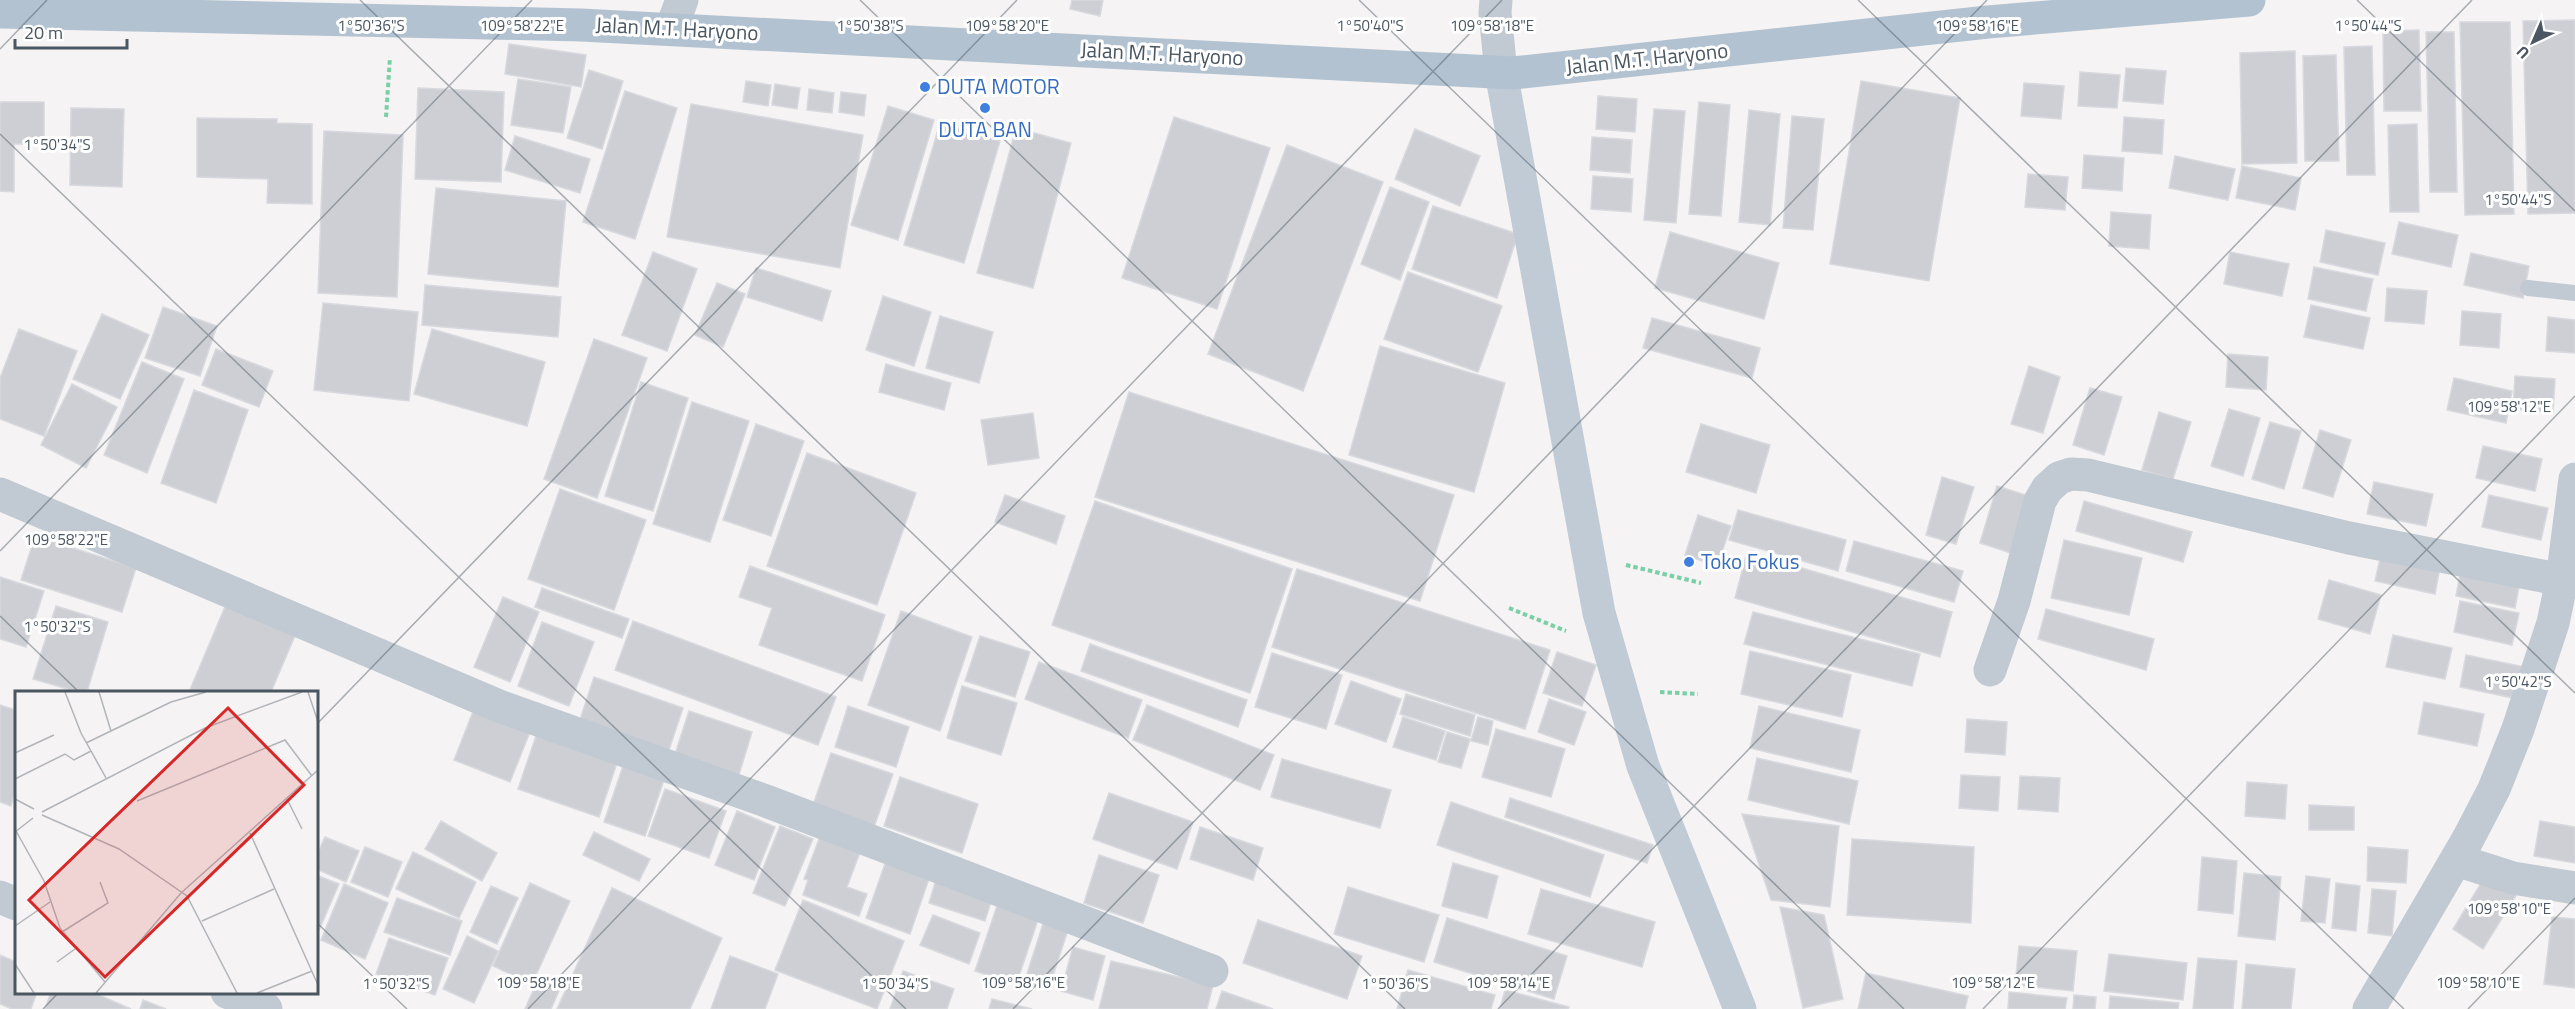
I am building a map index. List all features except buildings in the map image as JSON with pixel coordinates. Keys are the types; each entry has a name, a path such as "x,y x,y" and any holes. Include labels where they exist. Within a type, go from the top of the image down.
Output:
{"main road":[{"name":"Jalan M.T. Haryono","path":"0,12 196,8 393,21 677,14 1513,73 1988,22 2249,0"}],"street":[{"path":"1496,0 1496,32 1501,72 1599,613 1643,766 1740,1009"},
{"path":"1990,670 2014,601 2040,501 2047,489 2059,478 2071,474 2088,475 2175,494 2395,548 2562,580"},
{"path":"2369,1009 2456,860 2494,789 2518,729 2553,623 2562,580 2575,478"},
{"path":"0,494 499,706 766,801 1212,971"},
{"path":"2456,860 2513,878 2575,888"},
{"path":"0,897 15,904"},
{"path":"229,994 266,1009"}],"lane":[{"path":"2528,288 2575,293"}],"path":[{"path":"386,117 393,21"},
{"path":"1588,556 1701,583"},
{"path":"1509,608 1609,648"}],"place":[{"name":"DUTA MOTOR","path":"925,87"},
{"name":"DUTA BAN","path":"985,108"},
{"name":"Toko Fokus","path":"1689,562"}]}
